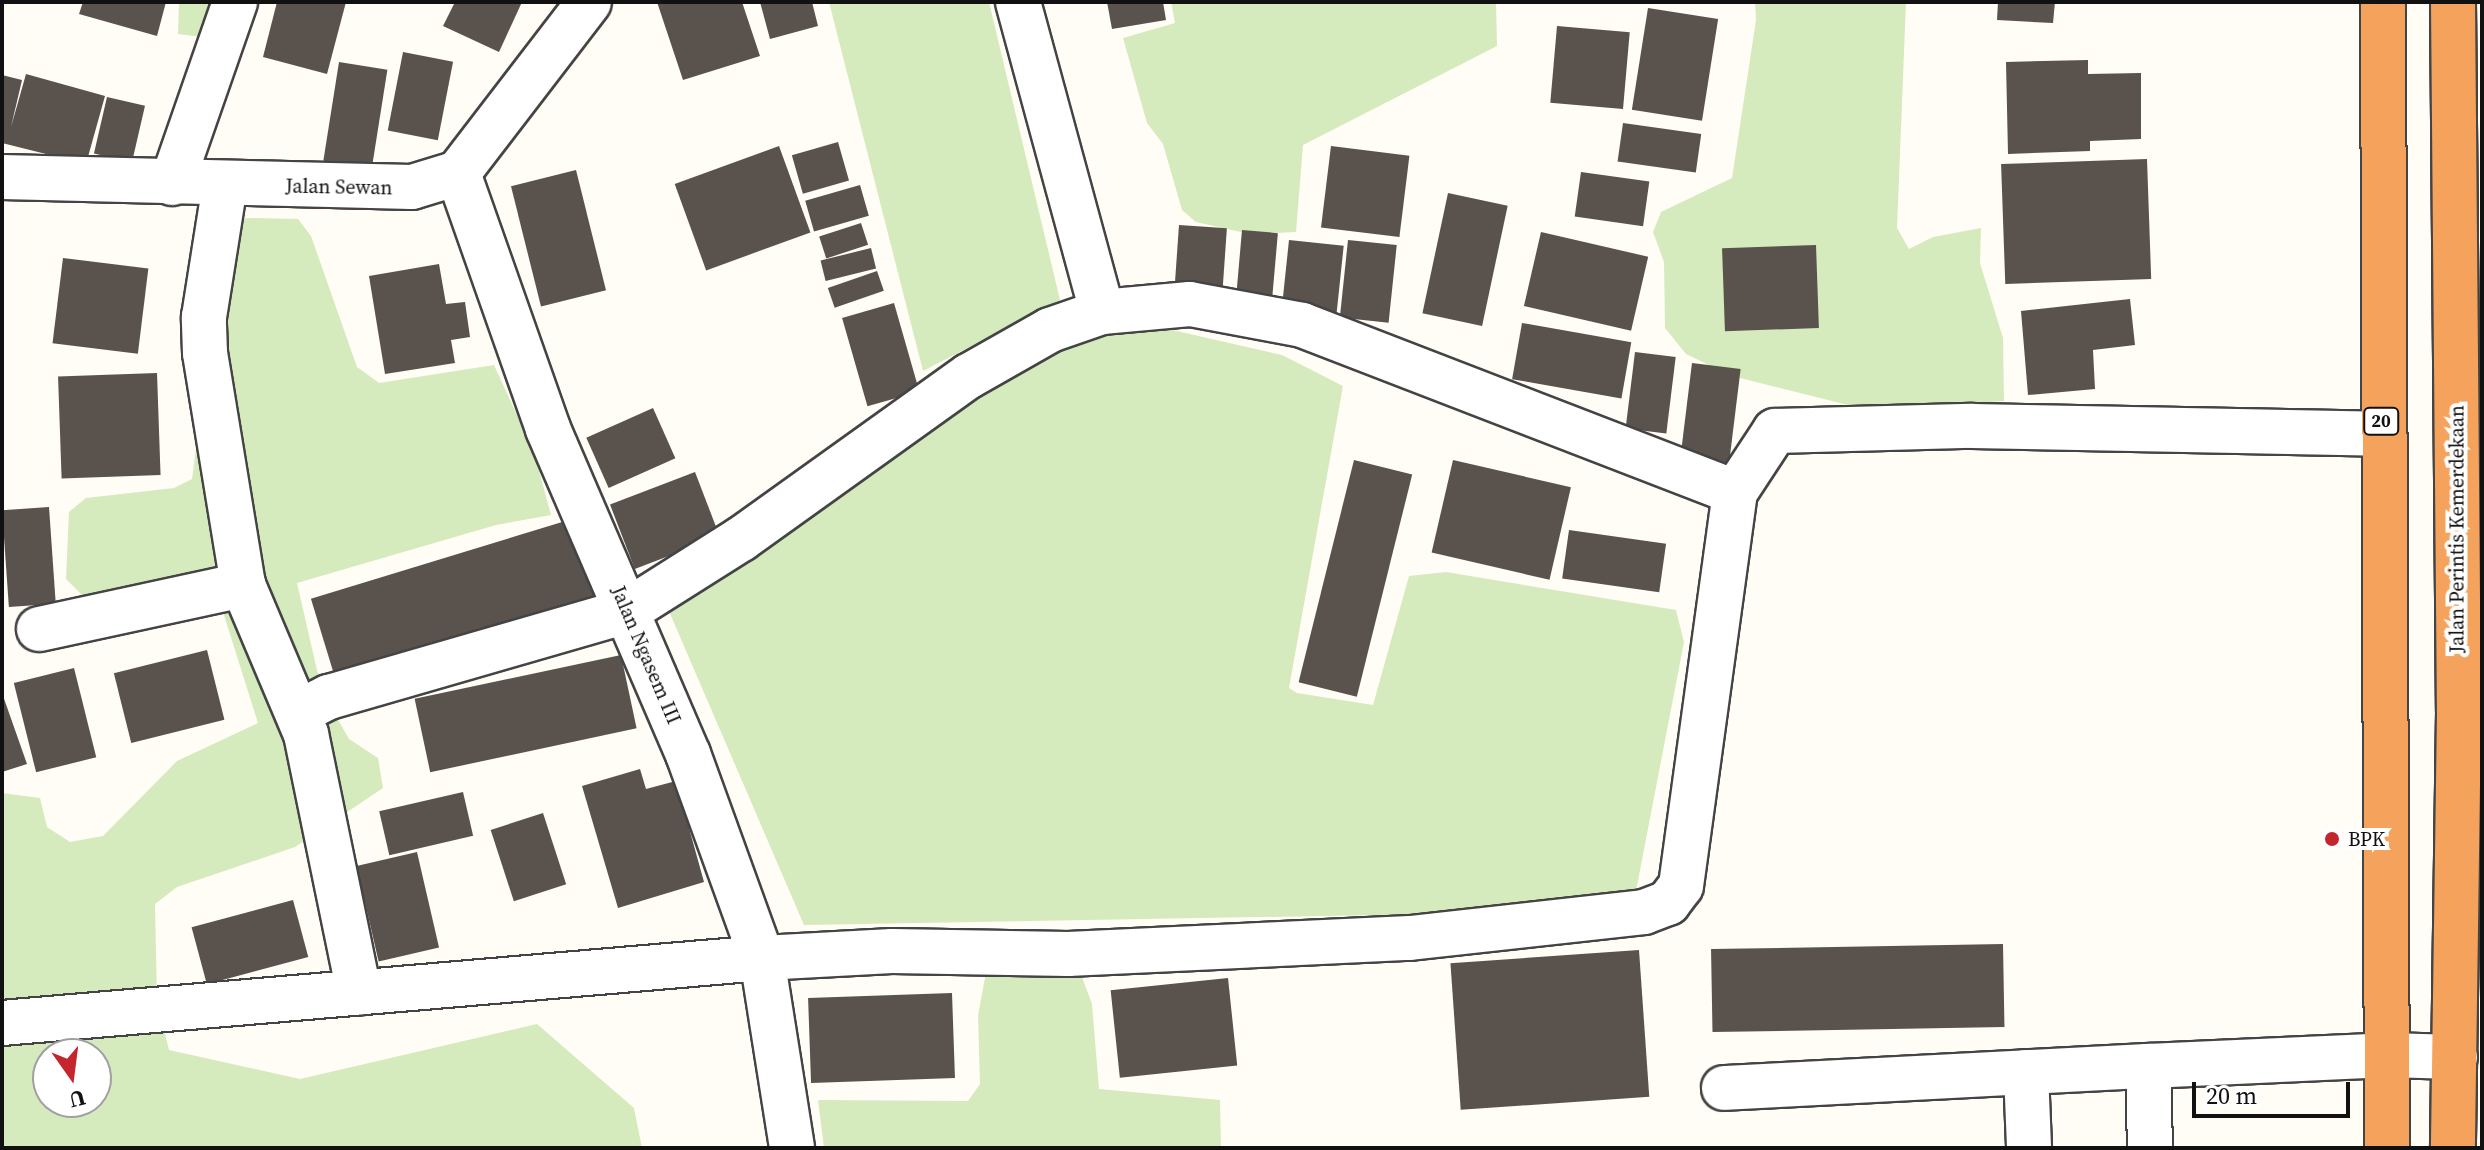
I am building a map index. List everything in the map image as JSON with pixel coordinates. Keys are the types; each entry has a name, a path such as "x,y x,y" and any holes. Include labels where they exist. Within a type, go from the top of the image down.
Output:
{"highway":[{"name":"20","path":"2383,2 2380,434 2387,1148"},
{"name":"Jalan Perintis Kemerdekaan","path":"2453,2 2470,711 2453,1148"}],"street":[{"path":"172,183 235,2"},
{"path":"458,173 589,2"},
{"path":"1018,2 1102,312"},
{"name":"Jalan Sewan","path":"2,177 362,190 412,187 458,173"},
{"name":"Jalan Ngasem III","path":"458,173 548,429 688,754 762,958 792,1148"},
{"path":"225,184 206,305 205,353 243,585 299,712 359,993"},
{"path":"299,712 329,697 627,611 741,539 969,376 1050,330 1102,312 1190,304 1302,325 1735,492"},
{"path":"2,1023 762,958 892,951 1068,954 1410,938 1644,912 1668,903 1681,886 1735,492 1764,441 1788,428 2380,434"},
{"path":"39,629 243,585"},
{"path":"1724,1088 2388,1055 2455,1057"},
{"path":"2148,1066 2150,1148"},
{"path":"2026,1072 2029,1148"}],"green space":[{"path":"179,2 259,2 242,42 178,34"},
{"path":"829,2 989,2 1060,300 923,371"},
{"path":"1171,2 1496,2 1497,46 1303,145 1296,232 1250,234 1196,222 1182,210 1163,144 1147,123 1123,38 1175,23"},
{"path":"1755,2 1906,2 1897,228 1909,249 1933,237 1981,228 1980,263 2003,338 2004,401 1868,410 1732,376 1686,354 1665,328 1664,262 1653,232 1661,212 1732,178 1756,20"},
{"path":"298,219 311,236 357,367 379,383 494,365 534,452 551,515 496,525 297,583 322,692 349,739 378,758 383,788 295,847 177,887 155,904 157,1001 169,1050 300,1079 537,1024 634,1108 642,1148 2,1148 2,793 40,798 47,827 70,842 103,836 177,761 258,723 223,612 98,611 66,579 69,512 86,498 174,488 192,479 201,411 210,220"},
{"path":"1133,321 1282,355 1343,386 1289,688 1297,693 1373,705 1409,576 1446,572 1676,610 1684,642 1636,891 1435,914 804,925 662,595 1050,334"},
{"path":"1079,969 1092,1004 1099,1089 1220,1100 1221,1148 824,1148 818,1100 968,1101 980,1084 978,1016 986,972"}],"building":[{"path":"83,2 166,2 157,36 79,14"},
{"path":"277,2 346,2 327,74 263,57"},
{"path":"455,2 522,2 499,52 443,26"},
{"path":"657,2 742,2 760,56 683,80"},
{"path":"760,2 812,2 818,26 770,39"},
{"path":"1107,2 1163,2 1166,20 1112,29"},
{"path":"1998,2 2055,2 2053,23 1997,20"},
{"path":"1648,8 1718,19 1702,121 1632,110"},
{"path":"1557,26 1630,32 1623,109 1550,103"},
{"path":"403,52 453,62 438,140 388,131"},
{"path":"2088,60 2088,74 2141,73 2141,139 2090,141 2090,151 2008,154 2006,62"},
{"path":"339,62 387,70 372,168 323,161"},
{"path":"26,74 105,96 86,164 2,143 2,75 22,80 11,127"},
{"path":"107,97 145,106 132,162 94,154"},
{"path":"1623,123 1701,134 1696,173 1618,162"},
{"path":"838,142 849,180 803,194 792,155"},
{"path":"779,146 810,232 706,270 675,184"},
{"path":"1331,146 1409,156 1399,237 1321,227"},
{"path":"2147,159 2151,279 2005,284 2001,164"},
{"path":"576,170 606,290 541,307 511,186"},
{"path":"1581,172 1649,182 1643,226 1575,217"},
{"path":"860,185 869,216 814,231 805,201"},
{"path":"1448,193 1508,206 1482,326 1422,313"},
{"path":"861,223 868,245 826,258 819,237"},
{"path":"1179,225 1227,228 1223,287 1175,284"},
{"path":"1242,230 1278,233 1272,300 1236,297"},
{"path":"1541,232 1648,257 1631,331 1524,306"},
{"path":"1289,240 1344,246 1336,314 1282,309"},
{"path":"1348,240 1397,245 1389,323 1340,318"},
{"path":"1816,245 1819,328 1725,331 1722,248"},
{"path":"871,248 876,268 826,281 821,261"},
{"path":"63,258 148,268 138,354 53,343"},
{"path":"439,264 446,304 465,302 470,337 451,340 455,363 385,374 369,276"},
{"path":"877,271 884,291 835,308 828,288"},
{"path":"2130,299 2135,345 2093,350 2095,389 2028,395 2021,311"},
{"path":"894,303 919,391 867,406 842,318"},
{"path":"1522,323 1631,342 1621,398 1512,379"},
{"path":"1635,352 1676,357 1666,433 1626,428"},
{"path":"1692,363 1741,369 1729,464 1680,458"},
{"path":"157,373 161,475 62,478 58,376"},
{"path":"653,408 675,458 609,488 586,438"},
{"path":"1354,460 1412,475 1357,697 1299,682"},
{"path":"1453,460 1571,487 1550,580 1432,553"},
{"path":"695,472 720,536 635,569 610,505"},
{"path":"49,507 56,604 9,607 2,510"},
{"path":"572,519 598,603 337,683 311,599"},
{"path":"1569,530 1666,544 1659,592 1562,579"},
{"path":"207,650 224,720 131,743 114,673"},
{"path":"621,655 637,728 430,772 415,699"},
{"path":"74,668 96,757 36,772 14,683"},
{"path":"2,693 27,764 2,772"},
{"path":"640,769 646,789 676,781 704,882 618,908 582,786"},
{"path":"463,792 473,836 389,855 379,811"},
{"path":"543,813 566,884 514,901 491,830"},
{"path":"417,852 439,947 379,961 357,866"},
{"path":"293,900 308,957 207,984 192,927"},
{"path":"2003,944 2004,1027 1712,1032 1711,949"},
{"path":"1639,950 1649,1097 1461,1110 1450,963"},
{"path":"1228,978 1237,1066 1120,1078 1111,990"},
{"path":"952,993 955,1078 811,1083 808,998"}],"place":[{"name":"BPK","path":"2332,839"}]}
